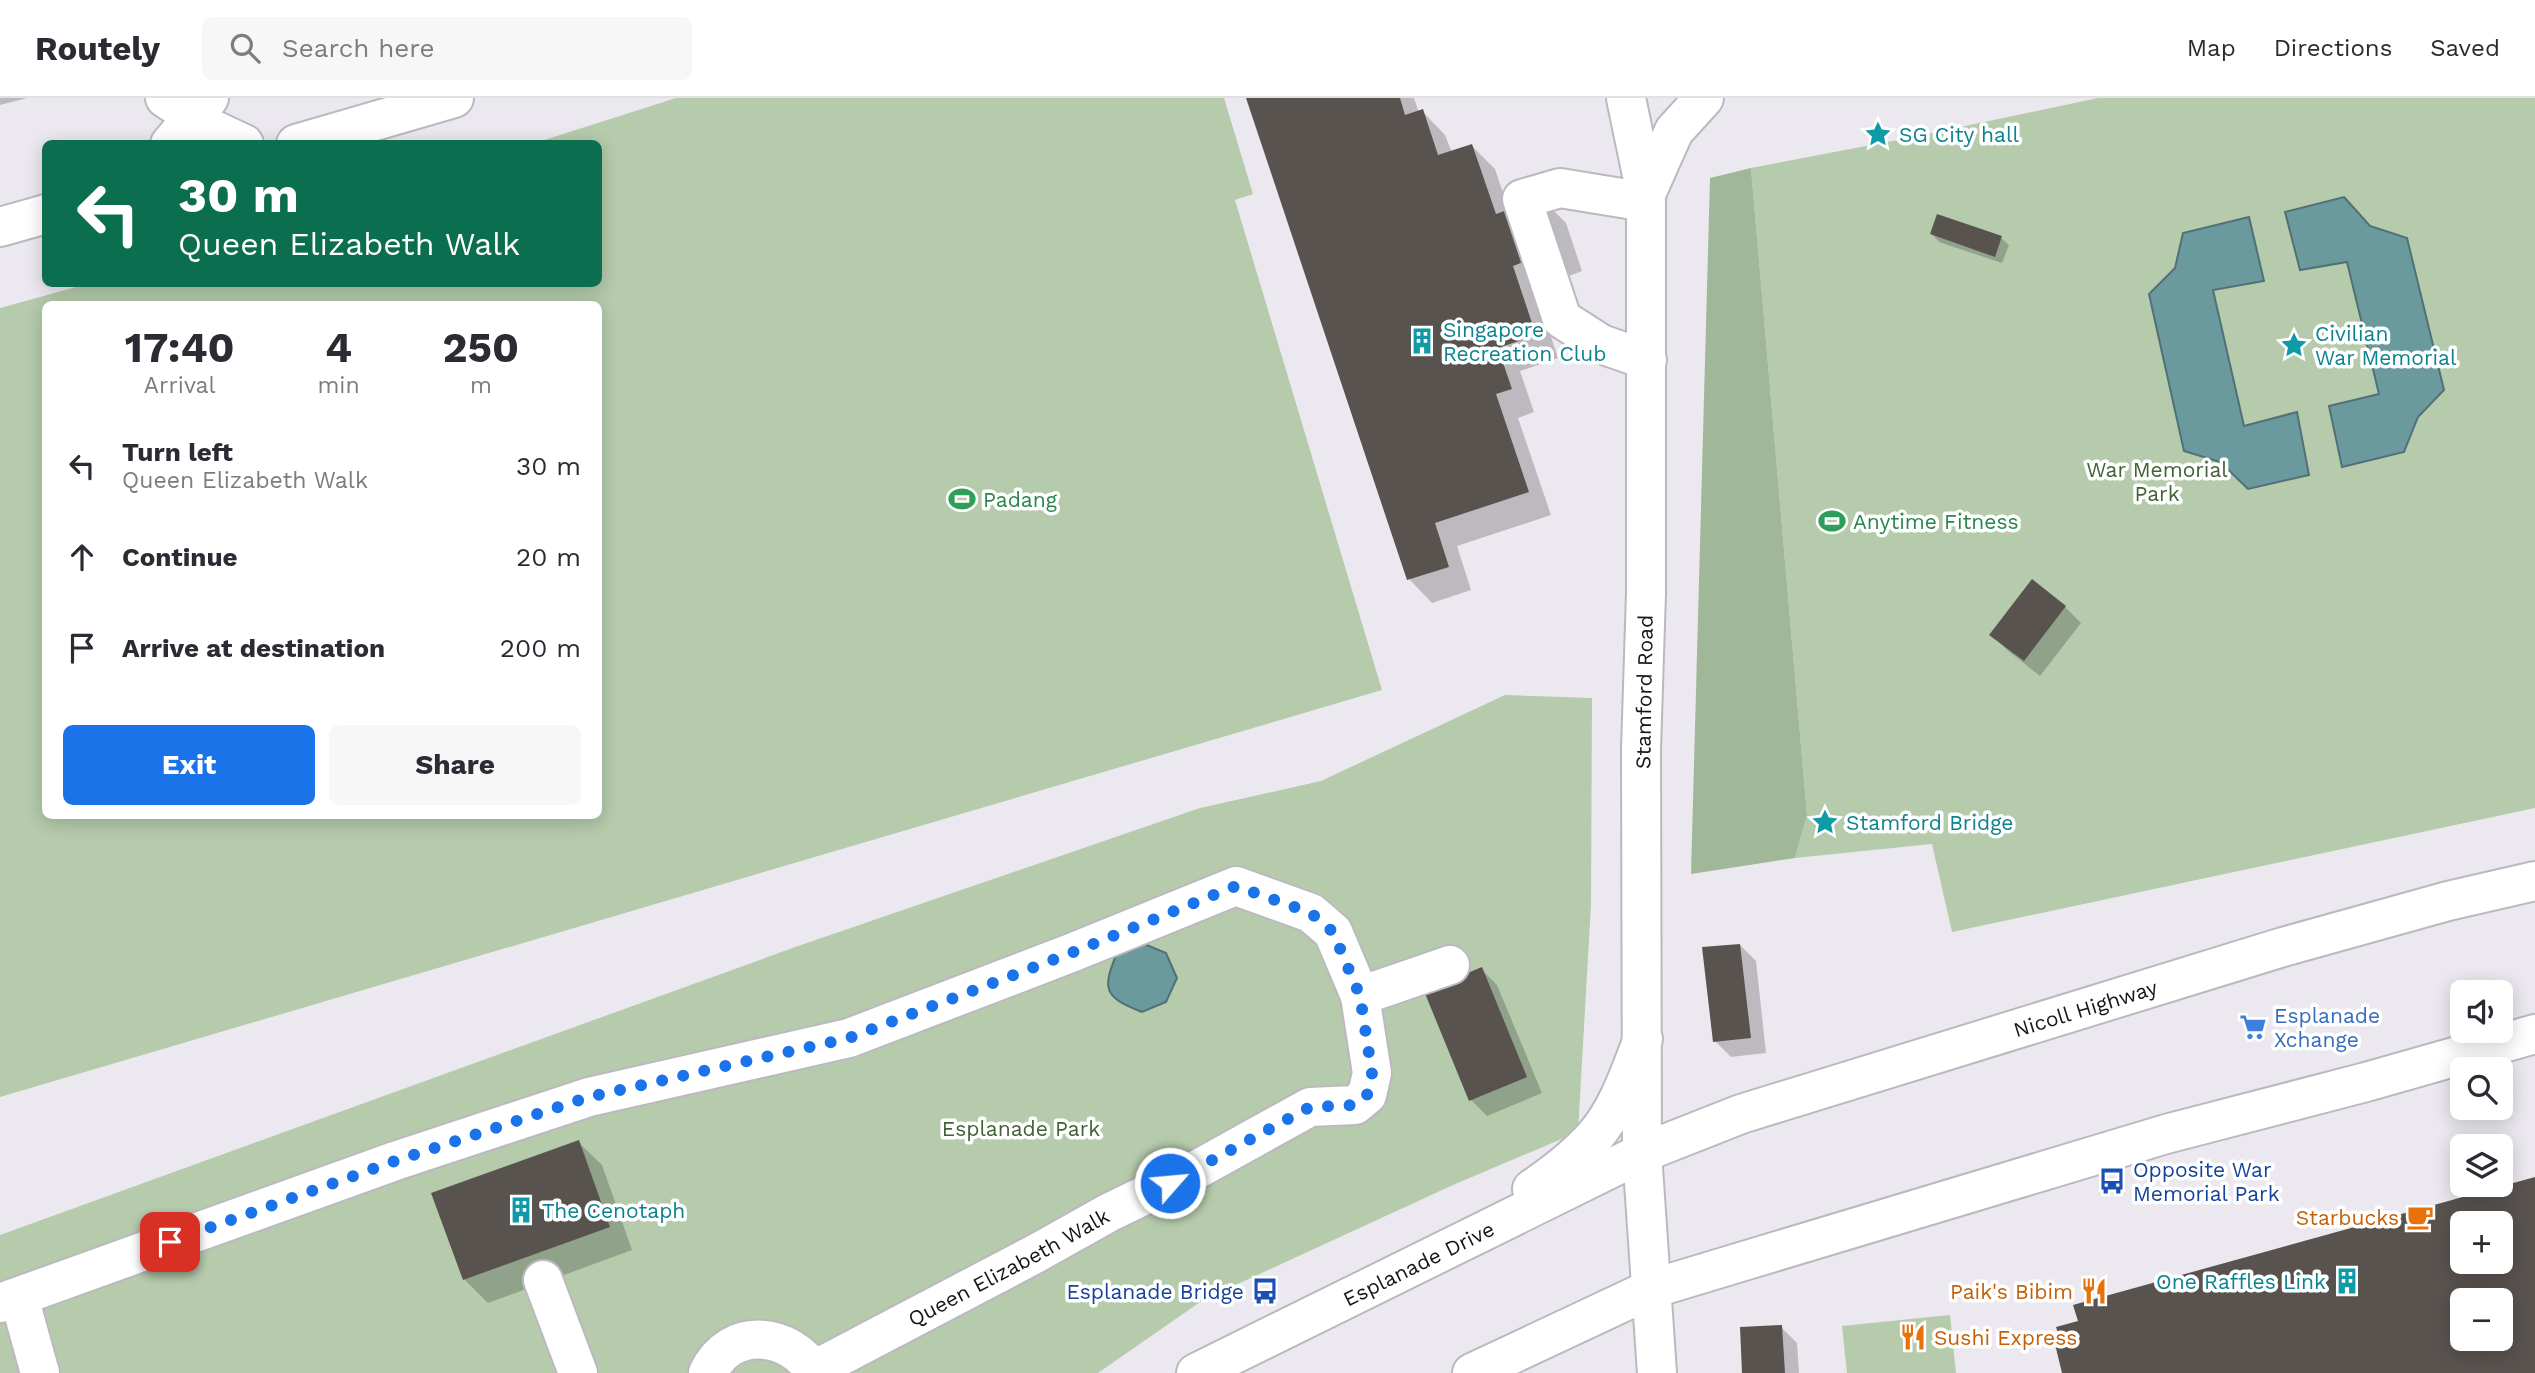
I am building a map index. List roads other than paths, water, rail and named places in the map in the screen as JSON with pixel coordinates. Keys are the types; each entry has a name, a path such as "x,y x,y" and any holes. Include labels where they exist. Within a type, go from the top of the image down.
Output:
{"main road":[{"path":"310,140 454,98"},
{"name":"Stamford Road","path":"1626,98 1646,198 1646,593 1641,750 1642,1153 1657,1373"},
{"path":"1647,360 1601,344 1562,319 1522,199 1560,188 1646,198 1674,131 1704,98"},
{"path":"184,114 232,140"},
{"path":"0,226 42,215"},
{"name":"Nicoll Highway","path":"1642,1153 1741,1114 2283,947 2448,901 2535,881"},
{"name":"Queen Elizabeth Walk","path":"10,1300 395,1161 589,1097 849,1038 1236,886 1311,913 1333,932 1360,996 1372,1073 1367,1095 1355,1105 1310,1107 815,1372"},
{"path":"1360,996 1450,965"},
{"path":"1490,1371 1651,1289 2166,1133 2365,1082 2535,1034"},
{"path":"1437,1254 1556,1172 1595,1135 1623,1089 1643,1039"},
{"name":"Esplanade Drive","path":"1196,1373 1642,1153"},
{"path":"543,1280 578,1373"},
{"path":"10,1300 40,1373"},
{"path":"708,1373 715,1361 728,1349 760,1339 781,1343 793,1349 807,1360 815,1372"}],"water":[{"path":"2344,197 2370,226 2407,238 2444,390 2418,417 2404,452 2342,467 2329,406 2379,394 2347,262 2300,270 2285,212"},
{"path":"2249,217 2264,281 2213,290 2244,426 2297,412 2309,475 2248,489 2220,462 2184,451 2149,294 2175,268 2183,233"},
{"path":"1142,943 1166,953 1177,978 1166,1002 1142,1012 1120,1002 1110,991 1108,984 1117,953"}],"place":[{"name":"SG City hall","path":"1878,134"},
{"name":"Singapore Recreation Club","path":"1422,341"},
{"name":"Civilian War Memorial","path":"2294,345"},
{"name":"Padang","path":"962,499"},
{"name":"Anytime Fitness","path":"1832,521"},
{"name":"Stamford Bridge","path":"1825,822"},
{"name":"Esplanade Xchange","path":"2253,1027"},
{"name":"Opposite War Memorial Park","path":"2112,1181"},
{"name":"The Cenotaph","path":"521,1210"},
{"name":"Starbucks","path":"2420,1217"},
{"name":"One Raffles Link","path":"2347,1281"},
{"name":"Esplanade Bridge","path":"1265,1291"},
{"name":"Paik's Bibim","path":"2094,1291"},
{"name":"Sushi Express","path":"1913,1337"}],"park label":[{"name":"War Memorial Park","path":"2157,481"},
{"name":"Esplanade Park","path":"1021,1128"}]}
